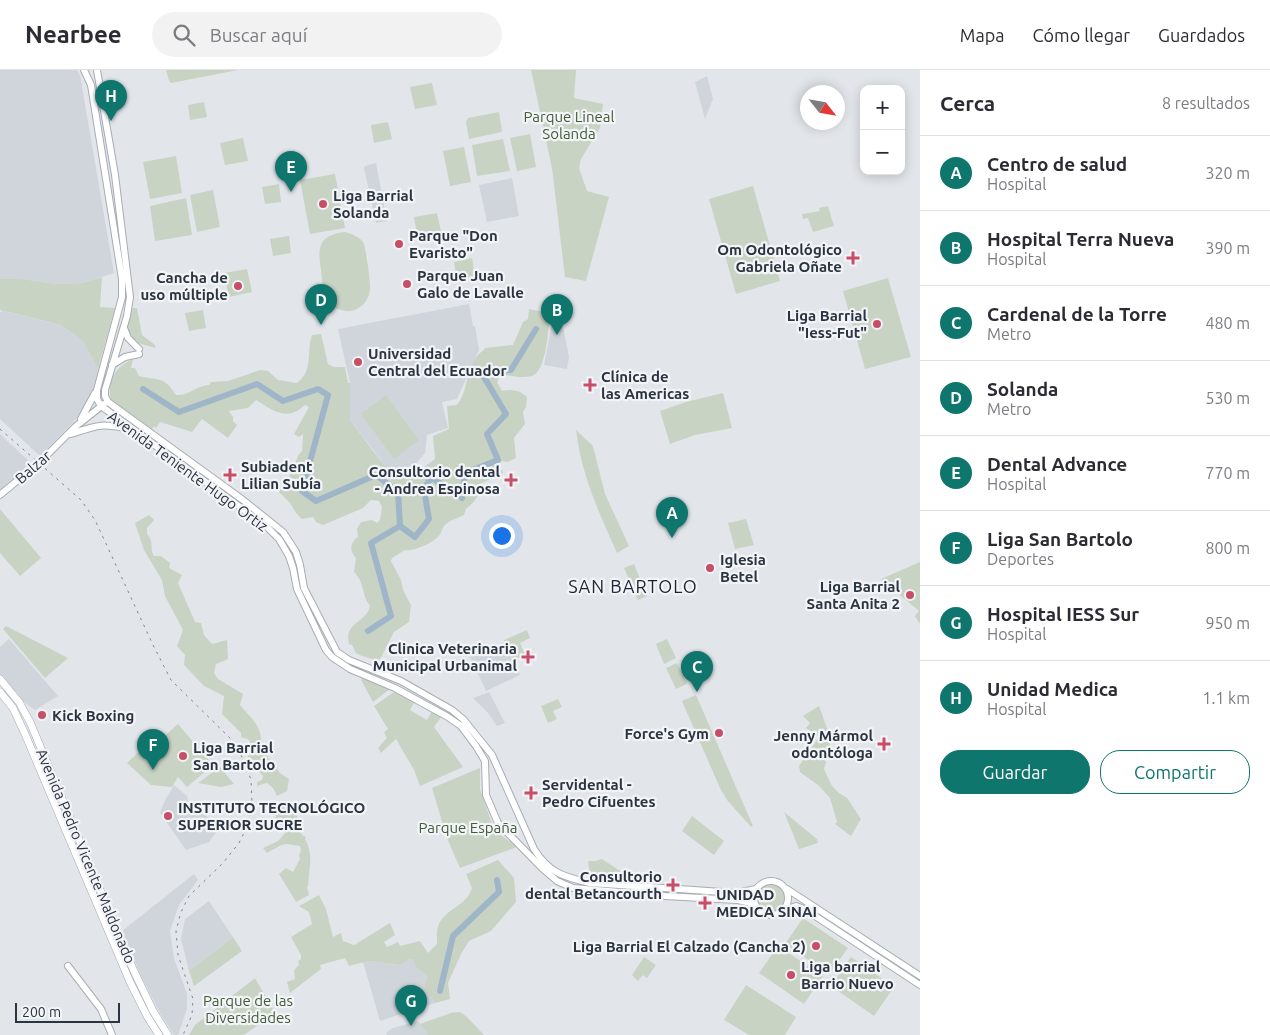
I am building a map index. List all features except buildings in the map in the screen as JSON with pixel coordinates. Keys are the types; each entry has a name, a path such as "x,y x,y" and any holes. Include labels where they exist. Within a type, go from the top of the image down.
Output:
{"main road":[{"name":"Avenida Teniente Hugo Ortiz","path":"84,70 91,85 122,279 122,297 97,390 97,399 102,408 266,526 279,539 291,562 297,589 326,650 336,661 395,688 461,726 485,761 486,795 498,823 557,881 574,888 738,900 756,906"},
{"name":"Avenida Teniente Hugo Ortiz","path":"92,70 100,85"},
{"name":"Avenida Teniente Hugo Ortiz","path":"97,70 115,175 130,297 105,394 109,402 283,532 296,552 304,588 338,652 349,660 401,681 463,718 492,754 534,849 554,872 590,883 737,893 756,889"},
{"path":"112,365 139,351 128,338 124,324"},
{"path":"75,427 97,390"},
{"name":"Balzar","path":"0,495 109,402"},
{"name":"Balzar","path":"69,436 75,427 102,408"},
{"path":"69,436 94,426 106,424 132,430"},
{"name":"Avenida Pedro Vicente Maldonado","path":"0,679 19,702 30,722 133,969 153,1011 168,1035"},
{"name":"Avenida Pedro Vicente Maldonado","path":"0,692 13,708 130,982 159,1035"},
{"path":"920,976 787,890 780,883 770,880 764,882 756,889 754,894 756,906 763,914 775,915 796,906 806,910 920,985"},
{"path":"784,910 788,900 787,890"},
{"path":"68,966 101,1009 112,1035"}],"shaded area":[{"path":"0,70 77,70 80,75 114,273 82,283 57,284 22,279 0,279"},
{"path":"707,76 713,99 705,119 695,82"},
{"path":"376,163 387,221 376,223 364,168"},
{"path":"512,178 519,216 487,222 479,185"},
{"path":"469,304 479,350 457,399 442,402 448,428 427,435 425,453 414,466 400,471 387,468 350,420 350,383 338,329"},
{"path":"3,311 61,325 83,341 98,369 95,389 84,411 40,456 0,419 0,312"},
{"path":"560,311 569,357 567,369 544,365 554,313"},
{"path":"0,434 32,464 0,490"},
{"path":"9,639 58,696 35,710 20,699 0,675 0,647"},
{"path":"504,643 520,675 486,691 470,657"},
{"path":"489,692 505,723 497,726 488,713 473,698"},
{"path":"174,785 187,796 188,801 220,827 209,842 186,850 160,813"},
{"path":"194,874 198,880 179,905 170,931 174,958 187,994 187,1009 178,1035 174,1035 141,976 122,931"},
{"path":"209,901 233,937 189,971 181,939 185,919"},
{"path":"410,959 427,976 424,989 435,1003 380,1021 363,962 399,965"},
{"path":"418,1021 428,1035 386,1035 393,1028"}],"green space":[{"path":"166,70 238,70 171,83"},
{"name":"Parque Lineal Solanda","path":"531,70 576,70 574,98 603,104 600,128 581,159 579,168 587,191 609,197 586,281 565,277 552,168"},
{"path":"432,83 437,105 415,109 410,87"},
{"path":"204,102 207,117 190,120 188,105"},
{"path":"499,112 502,132 469,139 466,122 468,118"},
{"path":"388,122 392,139 374,143 371,125"},
{"path":"530,134 536,167 517,171 510,138"},
{"path":"243,138 248,161 225,165 220,143"},
{"path":"503,139 510,171 477,176 472,145"},
{"path":"464,147 471,182 450,186 443,151"},
{"path":"176,156 182,193 150,199 143,162"},
{"name":"Liga Barrial Solanda","path":"335,174 345,228 310,234 300,180"},
{"path":"279,184 281,202 265,204 262,187"},
{"path":"753,186 780,281 736,294 709,199"},
{"path":"213,190 220,227 197,232 190,195"},
{"path":"186,198 192,235 155,241 150,206"},
{"path":"828,206 834,226 813,232 808,218 803,219 802,214 820,211 819,208"},
{"path":"437,213 442,236 418,241 414,217"},
{"path":"345,232 359,238 364,244 370,287 368,298 364,304 359,308 346,311 332,306 326,301 319,255 325,239"},
{"path":"289,236 291,253 273,256 270,239"},
{"path":"472,258 475,277 457,280 454,262"},
{"path":"247,269 252,292 229,297 224,273"},
{"path":"102,277 100,307 115,308 98,369 83,341 61,325 0,310 0,279 22,279 57,284 82,283"},
{"name":"Liga Barrial \"Iess-Fut\"","path":"888,278 911,357 865,369 843,291"},
{"path":"133,308 137,308 142,335 155,345 155,348 134,342 126,330"},
{"path":"529,309 549,315 546,349 541,367 537,373 528,377 500,375 497,382 502,391 515,391 527,397 526,407 523,412 525,424 514,438 516,458 508,462 502,461 494,469 502,470 503,473 480,484 478,495 466,509 464,515 446,524 438,537 419,548 405,550 392,558 391,561 411,605 409,622 394,632 379,661 356,653 352,645 349,644 348,637 352,627 368,612 370,606 360,580 354,572 356,558 351,547 353,541 358,537 357,529 361,522 372,520 377,523 380,520 382,507 379,501 371,500 363,508 323,525 316,522 313,517 302,519 279,492 302,451 303,434 299,437 294,434 309,407 305,405 292,413 286,414 275,411 256,400 248,408 229,411 237,425 228,438 202,419 192,432 160,422 156,428 154,426 152,429 111,400 110,387 114,375 117,370 133,359 131,368 135,368 139,376 165,382 176,395 185,394 209,385 211,382 228,381 260,370 268,371 278,380 297,383 308,367 312,335 321,334 328,364 334,367 345,367 348,383 350,383 350,420 387,468 400,471 414,466 420,470 435,459 433,436 449,429 447,406 457,405 461,399 473,362 477,356 485,348 513,345 523,322 528,319"},
{"path":"203,310 206,328 189,331 185,313"},
{"path":"723,393 732,428 695,435 670,444 660,411 686,402"},
{"path":"386,395 419,440 394,459 361,414"},
{"path":"576,430 592,445 605,494 629,546 617,553 597,508 582,463"},
{"path":"0,509 41,558 20,576 0,553"},
{"path":"149,515 154,520 147,528 147,534 151,541 154,556 161,556 170,563 169,568 182,575 178,583 195,622 201,623 204,635 212,644 227,640 228,659 216,664 214,673 218,679 243,694 240,705 259,729 261,735 260,747 280,773 289,779 287,791 277,796 273,788 267,783 257,786 257,782 262,780 263,776 246,760 253,748 248,739 241,737 241,733 222,714 224,696 204,686 184,665 185,655 177,646 183,630 165,596 162,580 144,550 135,523"},
{"path":"746,519 754,545 735,549 728,523"},
{"name":"Liga Barrial Santa Anita 2","path":"920,562 920,624 915,616 919,611 881,579"},
{"path":"634,564 647,596 638,600 624,568"},
{"path":"6,626 68,658 45,678 3,629"},
{"path":"527,630 530,638 520,643 525,655 513,660 504,640"},
{"path":"667,639 676,658 664,664 656,644"},
{"path":"677,663 687,684 676,689 666,668"},
{"path":"365,676 390,689 373,702 361,680"},
{"path":"394,692 415,701 410,710 427,720 432,711 442,716 434,727 463,767 420,786 414,770 396,739 381,753 378,748 387,738 384,732 388,729 374,706"},
{"path":"696,695 753,826 751,827 727,800 720,788 682,701"},
{"path":"558,699 562,707 553,711 557,719 548,723 541,706"},
{"path":"819,706 832,742 830,744 831,751 824,757 826,762 824,769 832,786 847,798 861,819 851,836 835,824 837,822 830,798 818,785 800,772 799,766 819,737 806,728 810,723 803,716"},
{"name":"Liga Barrial San Bartolo","path":"178,724 213,765 187,787 178,777 172,787 151,785 127,763 148,743 165,762 152,747"},
{"path":"220,767 234,784 221,787 198,783"},
{"name":"Parque España","path":"480,768 480,789 494,830 517,847 460,868 447,838 432,788"},
{"path":"284,805 289,806 300,820 285,831 271,810"},
{"path":"784,812 817,839 818,843 799,849"},
{"path":"692,816 724,841 714,855 682,831"},
{"path":"296,827 306,837 310,861 307,887 309,895 296,902 279,874 286,868 293,872 300,859 300,846 281,845 267,853 263,848 278,841 288,830"},
{"path":"602,859 637,882 591,881 588,861"},
{"path":"498,860 514,878 516,902 491,931 469,941 448,983 450,999 435,1003 424,989 427,976 410,959 400,965 368,961 349,966 345,958 320,965 321,969 290,993 287,982 295,979 294,970 299,965 298,961 301,959 301,955 291,937 312,924 309,912 299,906 319,895 326,909 333,937 341,933 343,941 354,945 390,923 395,935 384,942 387,947 398,942 400,946 420,941 428,953 437,944 437,929 442,918 465,899 472,888 466,874"},
{"path":"771,883 777,884 785,892 785,904 777,912 771,913 765,912 757,904 756,898 757,892 765,884"},
{"name":"Liga Barrial El Calzado (Cancha 2)","path":"803,918 848,948 829,974 785,944"},
{"path":"233,937 242,951 194,986 189,971"},
{"name":"Liga barrial Barrio Nuevo","path":"778,946 823,976 804,1004 759,973"},
{"path":"644,957 656,965 647,978 643,975 638,981 632,975"},
{"path":"851,957 894,987 874,1016 831,986"},
{"name":"Parque de las Diversidades","path":"255,978 275,1013 244,1035 189,1035 195,1025"},
{"path":"746,985 796,1017 785,1035 749,1035 724,1020"},
{"path":"460,1012 484,1035 428,1035 420,1024 451,1013"}],"waterway":[{"path":"400,526 415,537 429,519 424,490 431,477 462,498 465,473 498,460 487,434 506,414 481,372 511,370 536,329"},
{"path":"143,389 179,412 257,384 283,401 318,389 328,395 302,491 316,501 376,475 398,492 400,526"},
{"path":"368,631 391,616 371,543 400,526"},
{"path":"440,991 453,936 499,892 497,880"}],"railway":[{"path":"0,429 81,500 95,520 171,680 234,742 251,780 252,803 248,825 239,843 223,863 189,896 181,912 176,931 178,955 193,999 192,1015 183,1035"}],"place":[{"name":"Unidad Medica","path":"111,121"},
{"name":"Dental Advance","path":"291,192"},
{"name":"Liga Barrial Solanda","path":"323,204"},
{"name":"Parque \"Don Evaristo\"","path":"399,244"},
{"name":"Om Odontológico Gabriela Oñate","path":"853,258"},
{"name":"Parque Juan Galo de Lavalle","path":"407,284"},
{"name":"Cancha de uso múltiple","path":"238,286"},
{"name":"Liga Barrial \"Iess-Fut\"","path":"877,324"},
{"name":"Solanda","path":"321,325"},
{"name":"Hospital Terra Nueva","path":"557,335"},
{"name":"Universidad Central del Ecuador","path":"358,362"},
{"name":"Clínica de las Americas","path":"590,385"},
{"name":"Subiadent Lilian Subía","path":"230,475"},
{"name":"Consultorio dental - Andrea Espinosa","path":"511,480"},
{"name":"Centro de salud","path":"672,538"},
{"name":"Iglesia Betel","path":"710,568"},
{"name":"Liga Barrial Santa Anita 2","path":"910,595"},
{"name":"Clinica Veterinaria Municipal Urbanimal","path":"528,657"},
{"name":"Cardenal de la Torre","path":"697,692"},
{"name":"Kick Boxing","path":"42,715"},
{"name":"Force's Gym","path":"719,733"},
{"name":"Jenny Mármol odontóloga","path":"884,744"},
{"name":"Liga Barrial San Bartolo","path":"183,756"},
{"name":"Liga San Bartolo","path":"153,770"},
{"name":"Servidental - Pedro Cifuentes","path":"531,793"},
{"name":"INSTITUTO TECNOLÓGICO SUPERIOR SUCRE","path":"168,816"},
{"name":"Consultorio dental Betancourth","path":"673,885"},
{"name":"UNIDAD MEDICA SINAI","path":"705,903"},
{"name":"Liga Barrial El Calzado (Cancha 2)","path":"816,946"},
{"name":"Liga barrial Barrio Nuevo","path":"791,975"},
{"name":"Hospital IESS Sur","path":"411,1026"}],"district":[{"name":"SAN BARTOLO","path":"633,586"}]}
